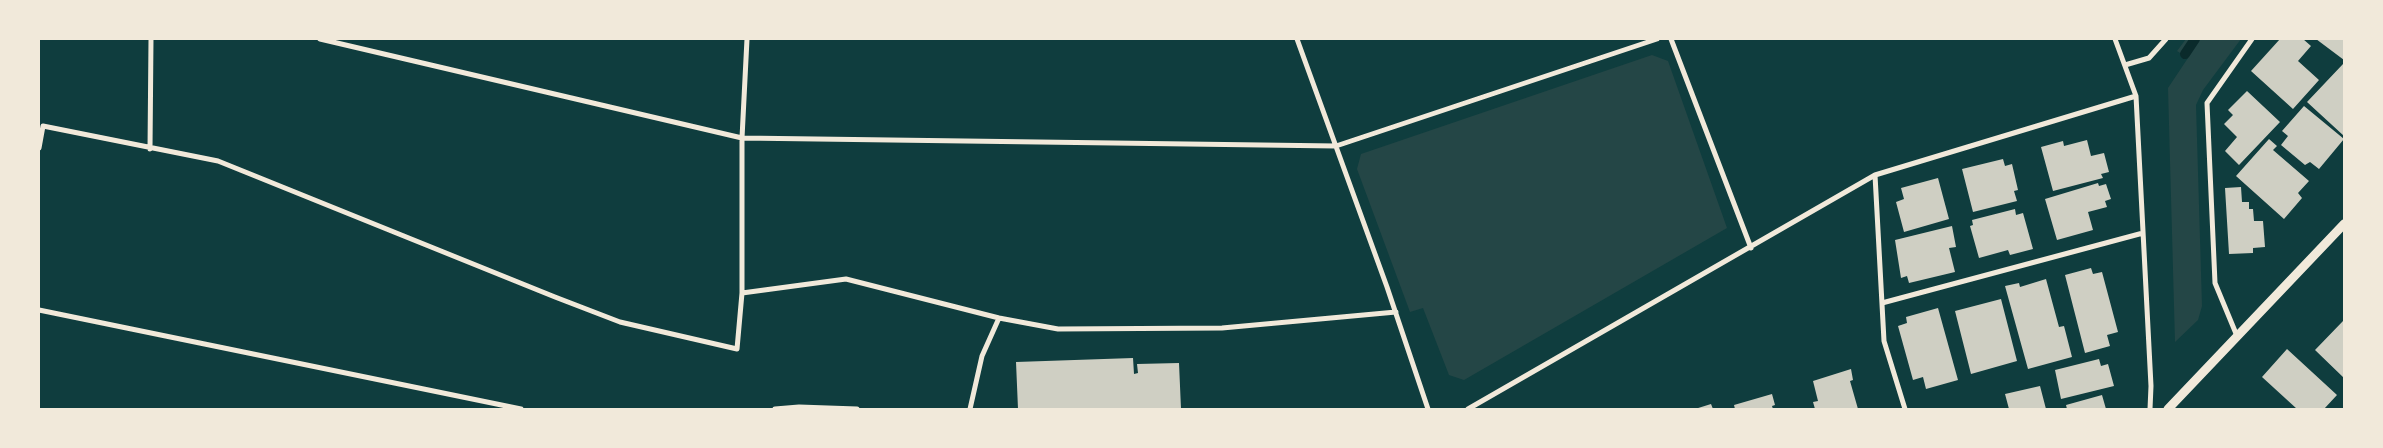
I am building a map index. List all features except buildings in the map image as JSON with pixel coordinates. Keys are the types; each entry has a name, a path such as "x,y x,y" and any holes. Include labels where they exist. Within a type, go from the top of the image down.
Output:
{"street":[{"path":"150,149 151,39"},
{"path":"320,39 742,138 1336,146 1656,39"},
{"path":"39,148 43,126 150,149 218,161 555,298 620,322 737,349 742,294 742,138 747,39"},
{"path":"1297,39 1396,312 1428,409"},
{"path":"1671,39 1750,248"},
{"path":"2115,39 2136,96 2151,386 2150,409"},
{"path":"2125,65 2149,58 2166,39"},
{"path":"2237,336 2215,283 2207,103 2252,39"},
{"path":"1468,409 1750,248 1840,193 1875,175 2136,96"},
{"path":"1875,175 1884,341 1905,409"},
{"path":"2168,409 2344,224"},
{"path":"1882,303 2143,233"},
{"path":"742,294 846,279 998,318 1058,329 1222,328 1396,312"},
{"path":"39,310 521,409"},
{"path":"970,409 982,356 998,318"},
{"path":"777,409 799,407 858,409"}],"shaded area":[{"path":"2186,39 2241,39 2203,90 2196,105 2202,306 2198,320 2175,342 2168,88 2188,58 2177,51"},
{"path":"1652,55 1668,61 1727,228 1464,380 1449,375 1423,308 1410,312 1357,169 1361,154"}],"waterway":[{"path":"2185,54 2195,39"}]}
